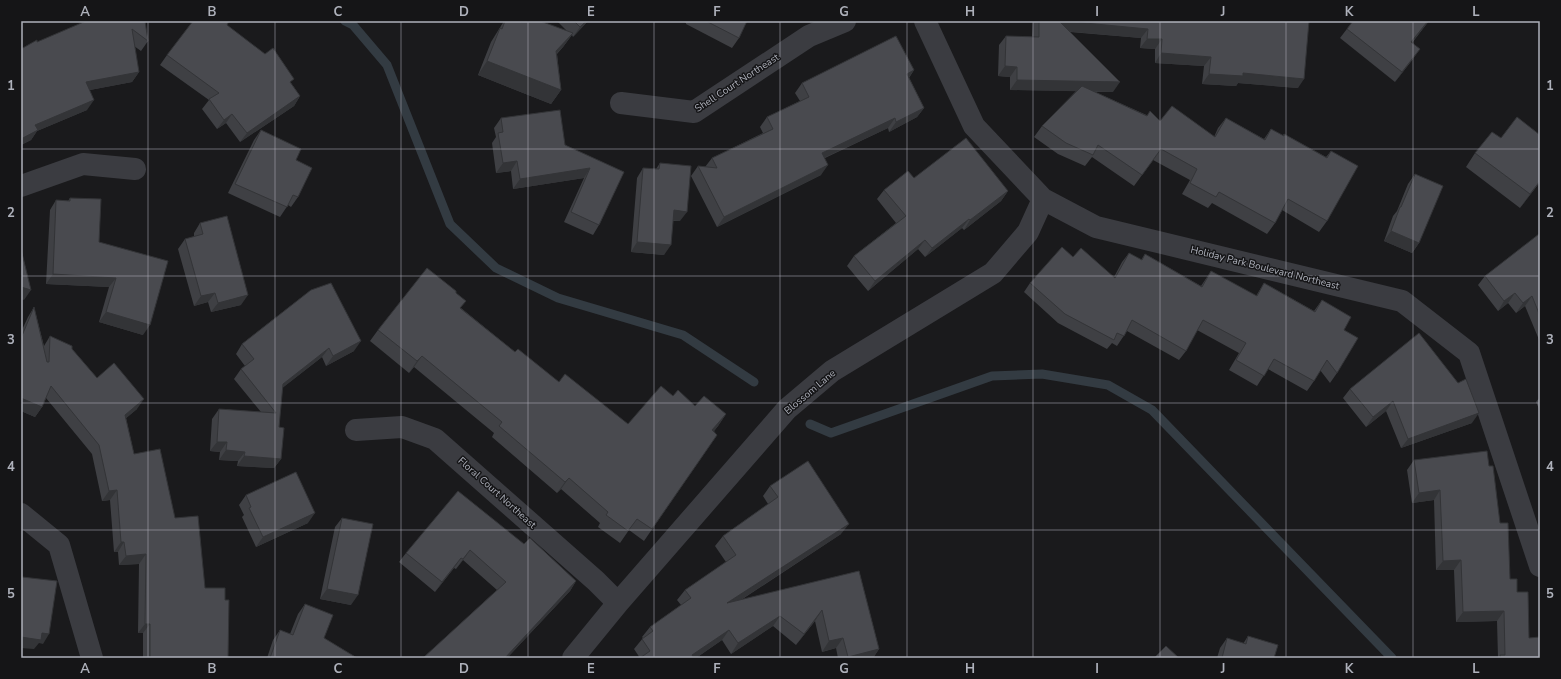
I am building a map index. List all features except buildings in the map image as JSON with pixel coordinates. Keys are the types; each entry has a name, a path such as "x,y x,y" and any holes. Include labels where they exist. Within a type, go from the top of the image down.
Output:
{"street":[{"name":"Shell Court Northeast","path":"621,103 694,112 809,36 845,21"},
{"name":"Holiday Park Boulevard Northeast","path":"925,21 974,126 1043,199 1096,227 1402,301 1469,353 1540,566"},
{"path":"21,186 83,164 135,169"},
{"name":"Blossom Lane","path":"573,658 618,603 787,409 832,371 993,272 1028,232 1043,199"},
{"name":"Floral Court Northeast","path":"356,430 402,427 436,439 596,580 618,603"},
{"path":"21,514 59,544 92,658"}],"waterway":[{"path":"345,21 353,25 387,65 450,224 496,268 558,298 683,335 754,382"},
{"path":"810,424 831,433 992,376 1042,374 1108,385 1152,410 1392,658"}]}
